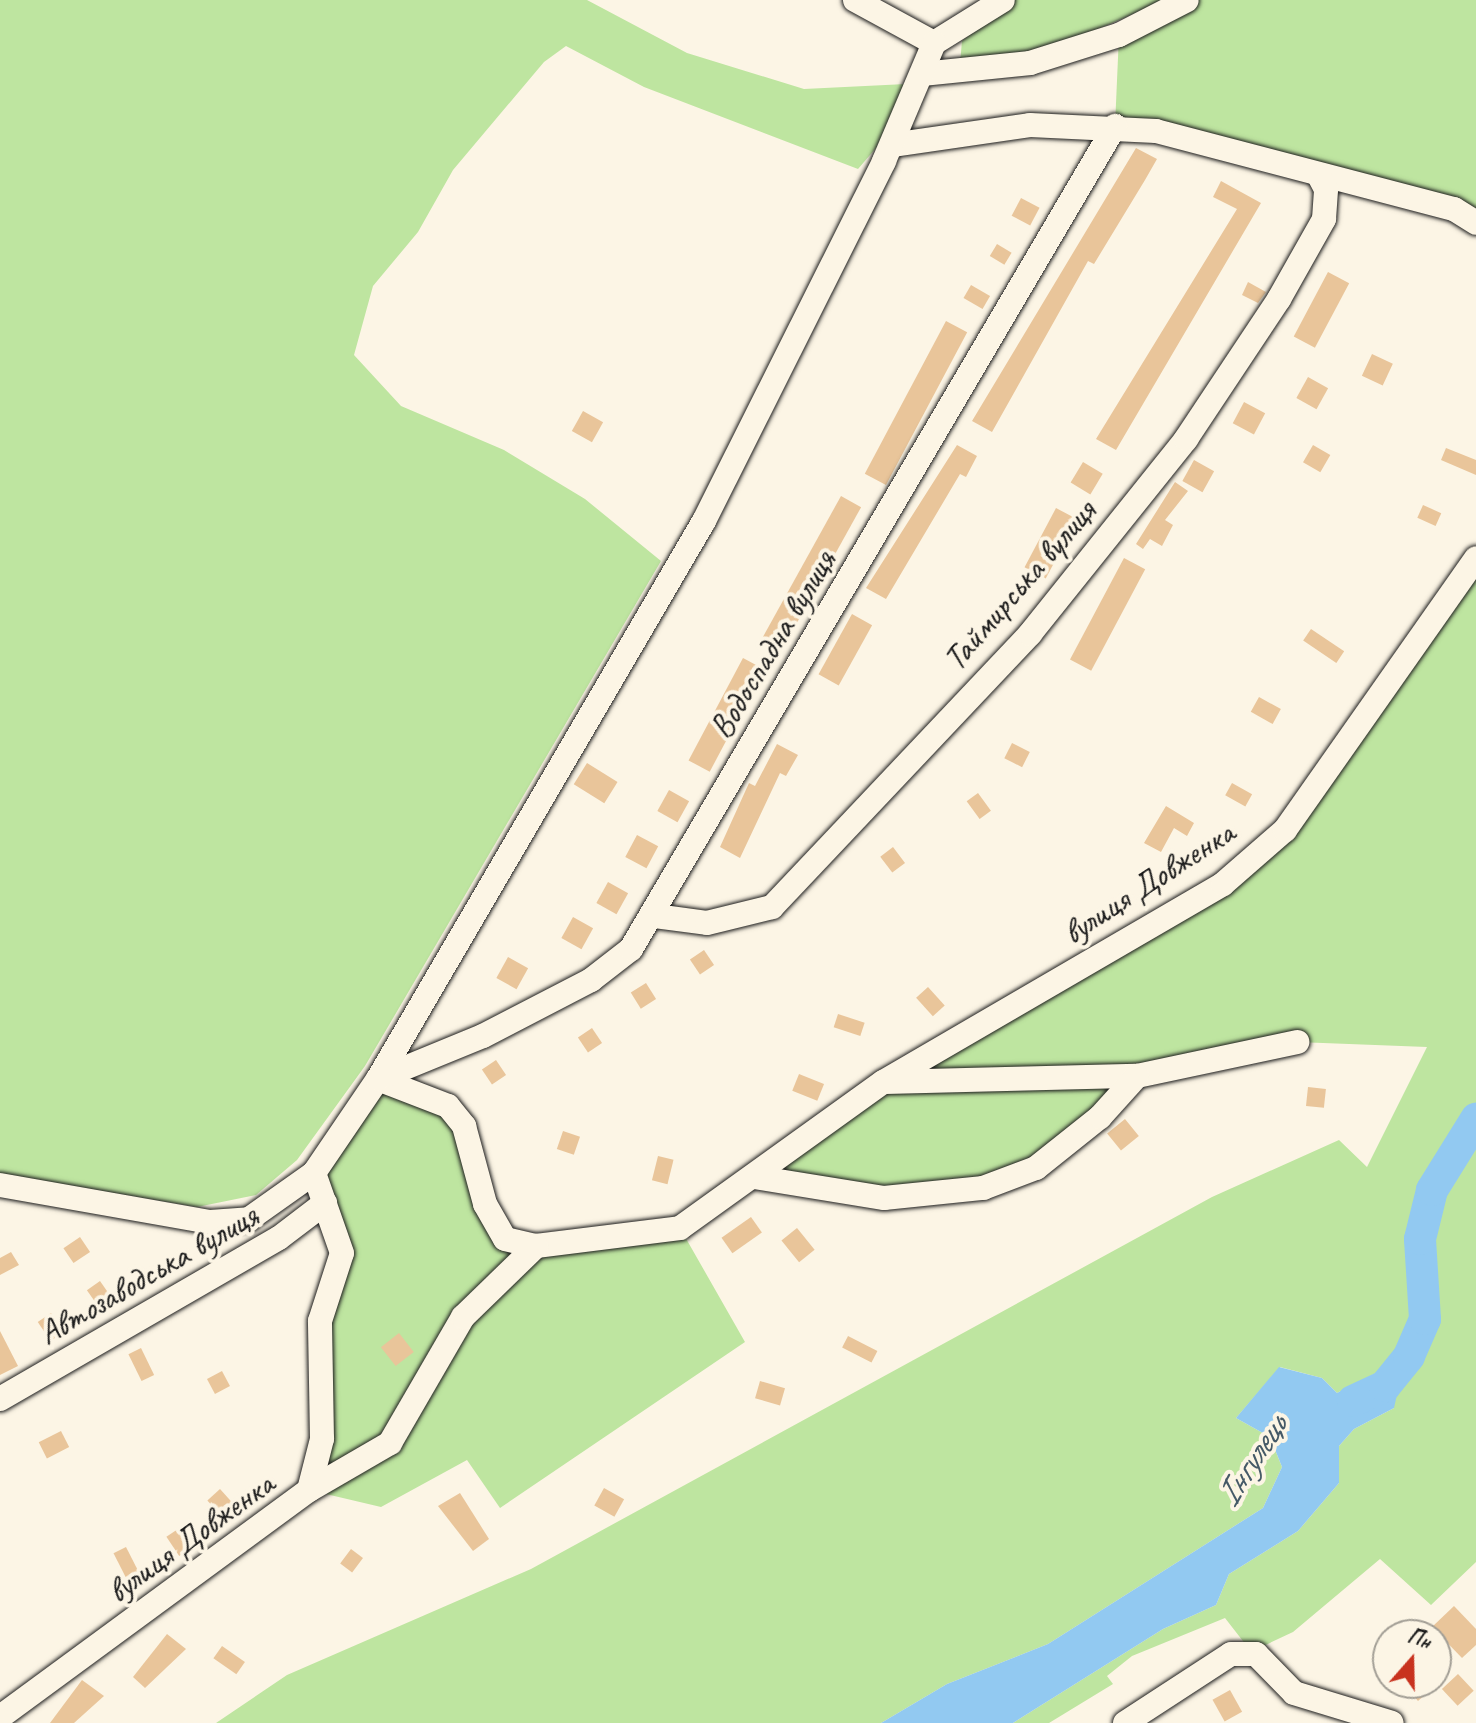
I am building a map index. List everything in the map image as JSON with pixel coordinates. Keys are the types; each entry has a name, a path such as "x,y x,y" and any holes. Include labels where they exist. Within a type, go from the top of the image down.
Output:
{"street":[{"path":"855,0 934,43"},
{"path":"0,1185 210,1222 249,1219 314,1173 378,1079 704,521 892,145 934,43 1003,0"},
{"path":"922,74 1030,63 1119,35 1187,0"},
{"path":"892,145 1030,125 1115,126 1454,209 1476,223"},
{"name":"Водоспадна вулиця","path":"378,1079 591,980 631,949 655,916 1115,126"},
{"name":"Таймирська вулиця","path":"655,916 707,923 772,907 1030,634 1186,439 1279,299 1324,219 1326,189 1319,176"},
{"name":"вулиця Довженка","path":"378,1079 448,1106 464,1126 496,1229 519,1245 536,1246 680,1228 883,1082 1223,884 1285,830 1476,558"},
{"path":"883,1082 1137,1076 1297,1042"},
{"path":"754,1177 884,1198 983,1188 1036,1168 1100,1117 1137,1076"},
{"name":"вулиця Довженка","path":"0,1717 309,1490 322,1439 320,1321 342,1253 314,1173"},
{"name":"Автозаводська вулиця","path":"0,1399 224,1271 325,1203"},
{"path":"309,1490 390,1443 463,1317 536,1246"},
{"path":"1125,1723 1231,1654 1256,1654 1294,1693 1392,1723"}],"green space":[{"path":"0,0 587,0 687,53 804,89 906,84 882,141 858,169 644,87 566,46 544,62 453,170 418,232 373,286 354,355 401,406 504,450 585,499 661,561 365,1066 297,1160 256,1195 197,1207 0,1174"},
{"path":"1010,0 1166,0 1030,58 960,64 962,41"},
{"path":"1187,0 1476,0 1476,223 1115,126 1119,35"},
{"path":"1476,558 1476,1562 1431,1605 1380,1559 1293,1632 1259,1648 1246,1645 1225,1618 1132,1656 1107,1676 1113,1684 1049,1723 1013,1723 1163,1629 1216,1605 1229,1574 1298,1531 1339,1483 1339,1446 1354,1429 1394,1408 1382,1370 1337,1393 1322,1378 1280,1367 1236,1418 1270,1437 1282,1467 1263,1508 1048,1644 947,1684 881,1723 216,1723 287,1675 531,1569 1212,1197 1339,1140 1367,1167 1427,1047 1297,1042 1137,1076 1036,1168 884,1198 754,1177 883,1082 1223,884 1285,830"},
{"path":"378,1079 448,1106 505,1239 680,1228 745,1342 500,1508 467,1460 381,1507 309,1490 320,1321 342,1253 314,1173"}],"water":[{"path":"1279,1367 1322,1378 1337,1393 1382,1370 1398,1390 1394,1408 1354,1429 1339,1446 1339,1483 1298,1531 1229,1574 1216,1605 1163,1629 1013,1723 881,1723 947,1684 1048,1644 1263,1508 1282,1467 1270,1437 1236,1418"}],"building":[{"path":"1136,148 1157,159 1145,180 1094,264 1088,261 992,432 972,421"},
{"path":"1221,181 1261,203 1116,450 1096,439 1237,209 1213,197"},
{"path":"1021,198 1040,208 1030,226 1012,216"},
{"path":"997,244 1012,253 1004,265 990,256"},
{"path":"1328,272 1349,283 1315,348 1294,336"},
{"path":"1248,282 1266,292 1258,303 1242,295"},
{"path":"971,285 990,296 983,309 964,298"},
{"path":"946,321 967,332 886,485 865,474"},
{"path":"1372,354 1393,364 1383,385 1362,376"},
{"path":"1308,377 1328,388 1316,409 1296,398"},
{"path":"1244,402 1265,413 1254,434 1233,423"},
{"path":"583,411 603,422 592,442 572,431"},
{"path":"957,445 977,456 966,477 960,474 886,599 866,588"},
{"path":"1313,445 1330,455 1320,472 1303,462"},
{"path":"1446,448 1476,460 1476,475 1441,460"},
{"path":"1194,460 1214,471 1202,492 1182,481"},
{"path":"1083,462 1103,474 1090,494 1071,483"},
{"path":"1175,482 1188,491 1165,520 1173,525 1162,546 1150,539 1143,549 1136,544"},
{"path":"841,496 861,507 783,649 762,638"},
{"path":"1423,505 1441,513 1436,526 1417,518"},
{"path":"1056,508 1077,519 1046,578 1025,567"},
{"path":"1124,558 1145,569 1091,671 1070,660"},
{"path":"852,614 872,625 839,685 819,674"},
{"path":"1311,629 1344,651 1336,663 1303,641"},
{"path":"743,658 764,669 710,772 689,760"},
{"path":"1259,697 1281,709 1273,724 1251,712"},
{"path":"1012,743 1030,752 1022,767 1004,758"},
{"path":"777,744 798,755 786,776 780,773 740,858 720,847 749,783 755,786"},
{"path":"587,763 618,782 604,803 574,784"},
{"path":"1232,783 1252,794 1245,806 1225,795"},
{"path":"669,790 689,801 677,822 657,811"},
{"path":"978,793 991,811 980,819 967,801"},
{"path":"1166,806 1194,823 1187,836 1174,828 1161,852 1144,843"},
{"path":"637,835 658,846 646,868 625,857"},
{"path":"893,847 905,863 892,873 880,857"},
{"path":"608,882 628,893 616,914 596,903"},
{"path":"573,917 593,928 581,949 561,938"},
{"path":"704,950 714,965 700,974 690,960"},
{"path":"508,957 528,968 516,989 496,978"},
{"path":"646,983 656,999 641,1009 631,993"},
{"path":"928,987 945,1006 933,1016 916,998"},
{"path":"838,1014 865,1023 860,1036 834,1027"},
{"path":"592,1028 602,1043 588,1052 578,1038"},
{"path":"496,1060 506,1075 492,1084 482,1070"},
{"path":"799,1074 824,1084 817,1101 792,1091"},
{"path":"1308,1087 1326,1089 1324,1108 1306,1106"},
{"path":"1125,1119 1139,1136 1121,1151 1107,1133"},
{"path":"563,1131 580,1137 574,1155 557,1149"},
{"path":"658,1156 674,1160 667,1184 652,1180"},
{"path":"751,1217 762,1233 732,1253 722,1238"},
{"path":"797,1228 815,1250 799,1262 781,1241"},
{"path":"80,1237 90,1252 73,1263 63,1248"},
{"path":"11,1252 19,1265 0,1275 0,1258"},
{"path":"100,1281 114,1301 101,1310 87,1290"},
{"path":"51,1313 64,1332 51,1341 38,1322"},
{"path":"0,1331 18,1366 0,1375"},
{"path":"399,1333 414,1352 396,1366 381,1347"},
{"path":"848,1336 877,1351 872,1363 842,1348"},
{"path":"141,1348 154,1375 142,1381 128,1354"},
{"path":"222,1371 230,1386 215,1394 207,1379"},
{"path":"760,1381 785,1388 780,1405 755,1398"},
{"path":"61,1431 69,1447 47,1458 39,1442"},
{"path":"604,1488 624,1499 614,1517 594,1505"},
{"path":"220,1489 241,1512 228,1523 207,1500"},
{"path":"460,1493 489,1539 473,1551 438,1506"},
{"path":"178,1529 191,1548 179,1556 166,1537"},
{"path":"126,1547 142,1578 129,1585 114,1553"},
{"path":"351,1549 363,1558 352,1572 340,1563"},
{"path":"1454,1606 1476,1629 1476,1645 1462,1658 1452,1648 1452,1619 1440,1619"},
{"path":"167,1634 186,1649 145,1688 133,1677"},
{"path":"222,1646 245,1662 236,1674 213,1658"},
{"path":"1458,1674 1474,1691 1458,1706 1451,1699 1452,1680"},
{"path":"82,1680 104,1696 74,1723 50,1723"},
{"path":"1230,1690 1242,1712 1225,1722 1213,1700"}],"waterway":[{"name":"Інгулець","path":"1353,1401 1385,1386 1409,1356 1425,1319 1420,1239 1432,1190 1476,1119"}]}
